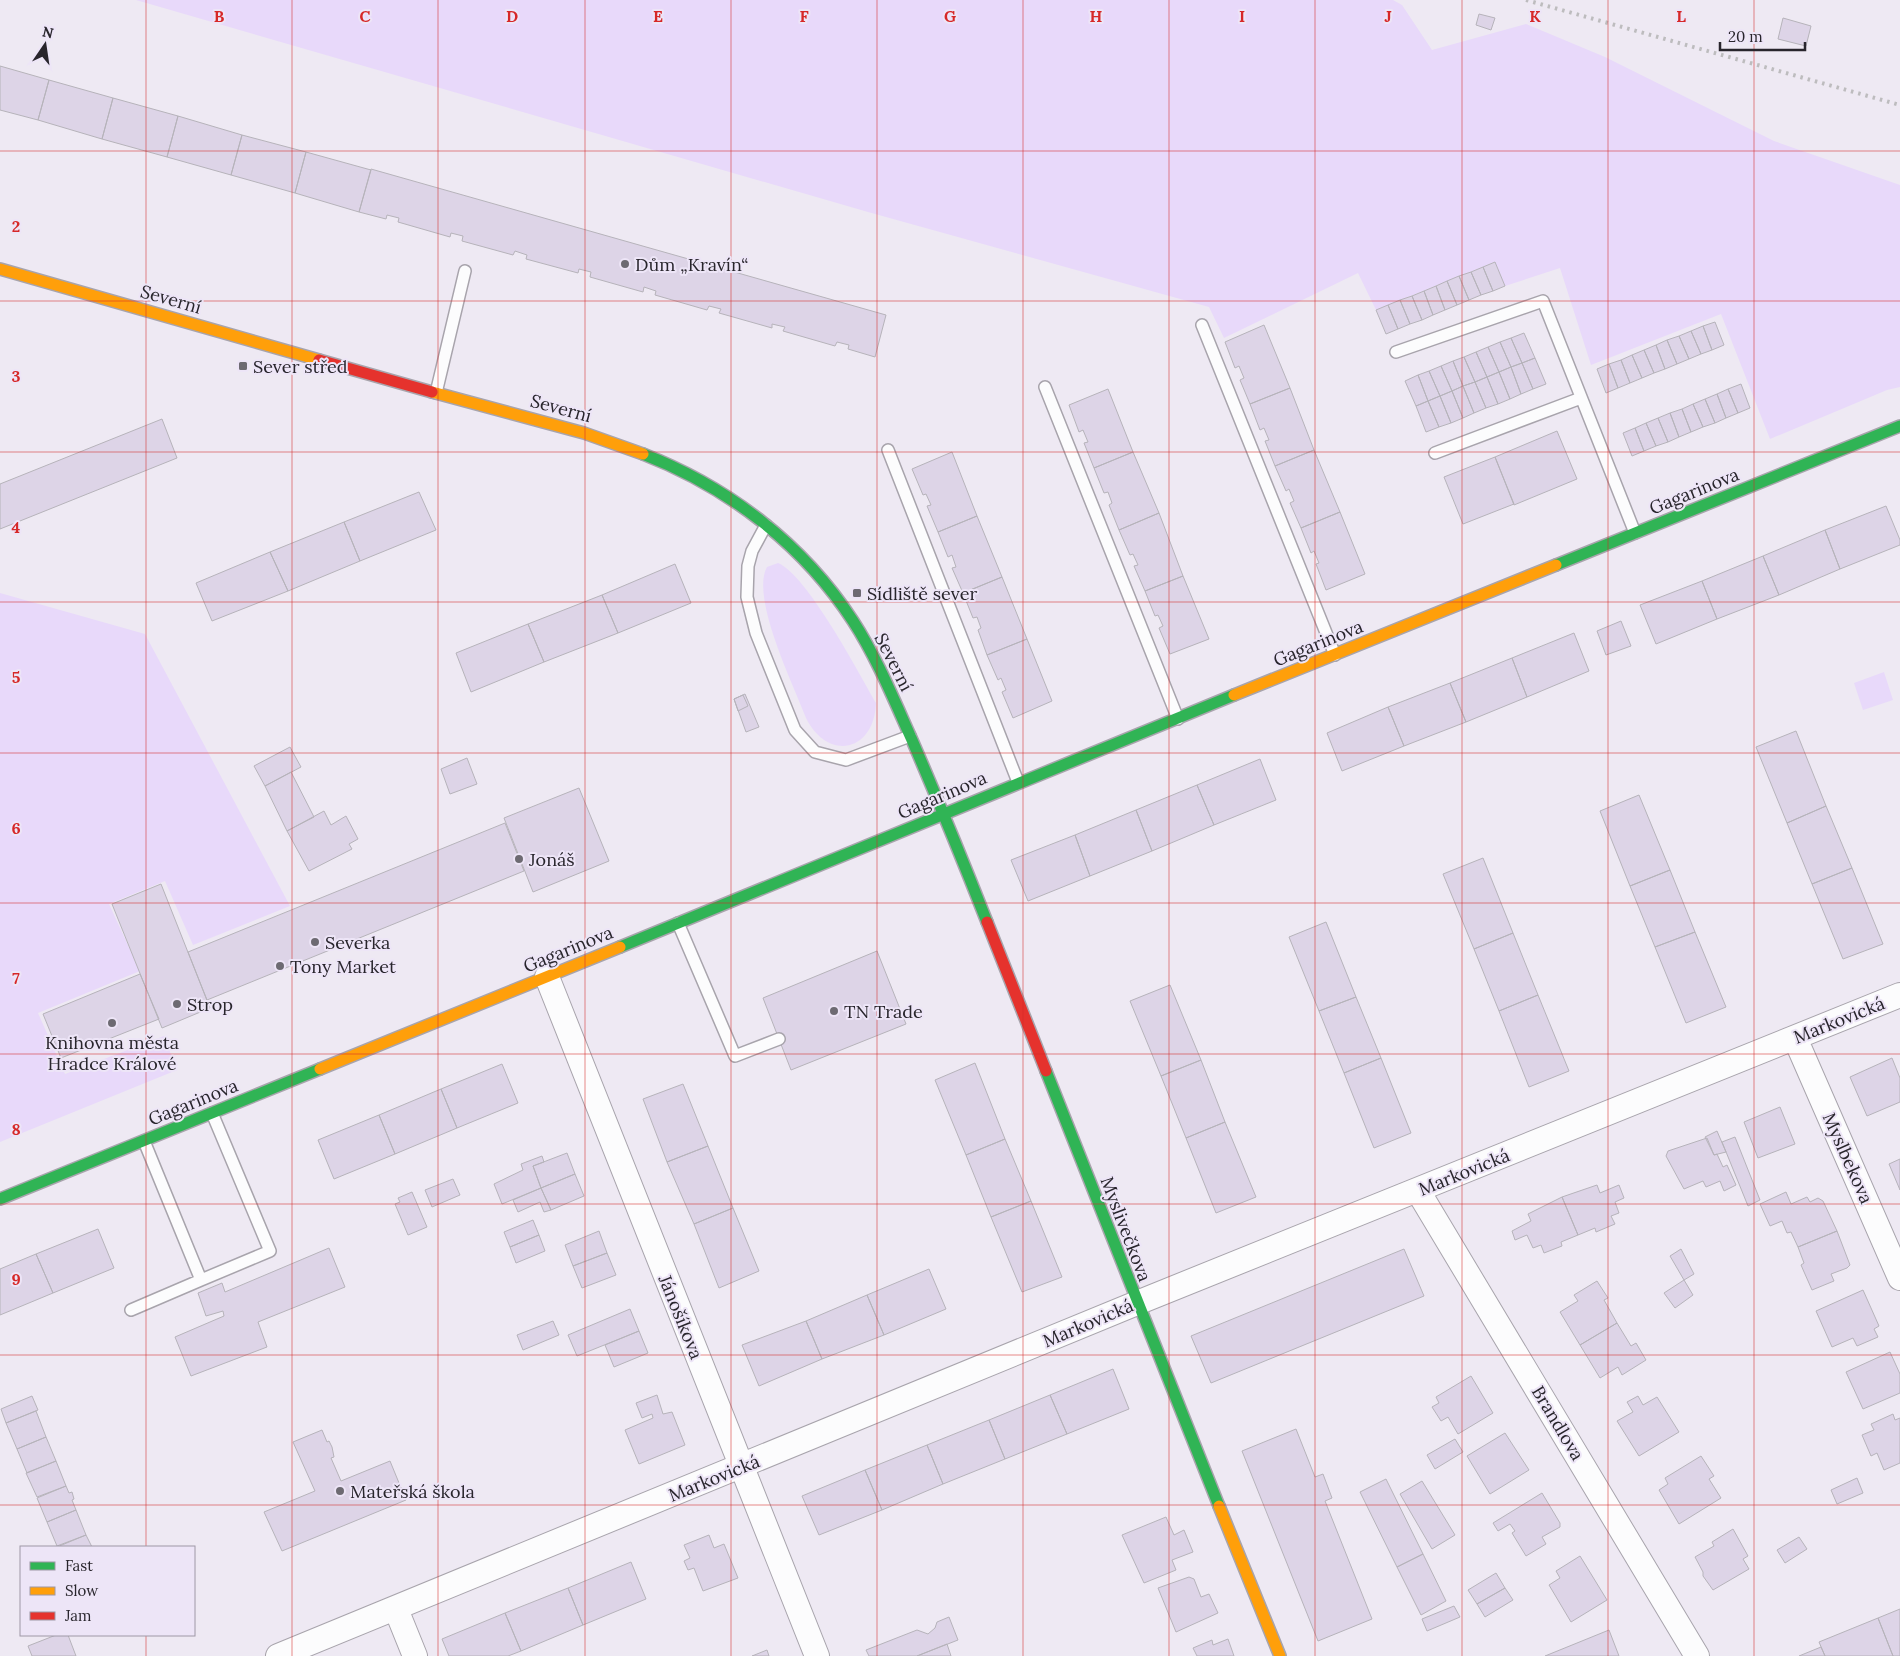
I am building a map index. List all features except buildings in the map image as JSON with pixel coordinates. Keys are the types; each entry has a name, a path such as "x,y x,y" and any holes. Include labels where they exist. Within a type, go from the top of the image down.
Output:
{"street":[{"name":"Severní","path":"0,269 436,393 592,434 636,450 705,483 766,525 811,565 834,594 875,658 944,813"},
{"name":"Gagarinova","path":"0,1199 678,923 1018,782 1900,426"},
{"name":"Myslivečkova","path":"944,813 1137,1303 1280,1656"},
{"name":"Jánošíkova","path":"547,976 817,1656"},
{"name":"Markovická","path":"278,1656 1137,1303 1900,995"},
{"name":"Myslbekova","path":"1795,1038 1900,1278"},
{"name":"Brandlova","path":"1418,1191 1697,1656"},
{"path":"396,1609 415,1656"}],"lane":[{"path":"436,393 465,271"},
{"path":"1396,352 1543,301 1635,534"},
{"path":"1202,325 1335,655"},
{"path":"1045,387 1178,719"},
{"path":"1435,453 1581,398"},
{"path":"888,450 1018,782"},
{"path":"766,525 752,552 748,566 747,597 756,633 795,730 814,752 846,760 910,736"},
{"path":"678,923 735,1056 779,1039"},
{"path":"131,1310 270,1251 212,1113"},
{"path":"144,1141 201,1280"}],"shaded area":[{"path":"136,0 1393,0 1402,5 1432,50 1526,24 1605,57 1774,141 1900,185 1900,387 1887,390 1770,439 1721,314 1591,365 1560,268 1505,286 1495,262 1376,310 1358,273 1224,338 1209,307 868,212"},
{"path":"778,563 790,571 803,586 832,626 876,703 873,720 867,732 859,741 848,745 837,745 826,741 815,732 806,718 776,642 764,599 763,581 767,567"},
{"path":"0,593 145,634 290,906 193,945 165,881 109,904 140,971 38,1013 65,1074 164,1036 177,1070 0,1142"},
{"path":"1884,672 1893,700 1863,710 1854,683"}],"railway":[{"path":"1526,0 1900,105"}],"traffic: fast":[{"path":"1556,565 1900,426"},
{"path":"643,454 705,483 734,501 787,543 833,593 862,635 885,679 960,853 987,922"},
{"path":"620,947 1234,695"},
{"path":"0,1199 320,1069"},
{"path":"1046,1071 1219,1506"}],"traffic: slow":[{"path":"0,269 319,360"},
{"path":"432,392 584,433 643,454"},
{"path":"1234,695 1556,565"},
{"path":"320,1069 620,947"},
{"path":"1219,1506 1280,1656"}],"traffic: jam":[{"path":"319,360 432,392"},
{"path":"987,922 1046,1071"}],"place":[{"name":"Dům „Kravín“","path":"625,264"},
{"name":"Sever střed","path":"243,366"},
{"name":"Sídliště sever","path":"857,593"},
{"name":"Jonáš","path":"519,859"},
{"name":"Severka","path":"315,942"},
{"name":"Tony Market","path":"280,966"},
{"name":"Strop","path":"177,1004"},
{"name":"TN Trade","path":"834,1011"},
{"name":"Knihovna města Hradce Králové","path":"112,1023"},
{"name":"Mateřská škola","path":"340,1491"}]}
